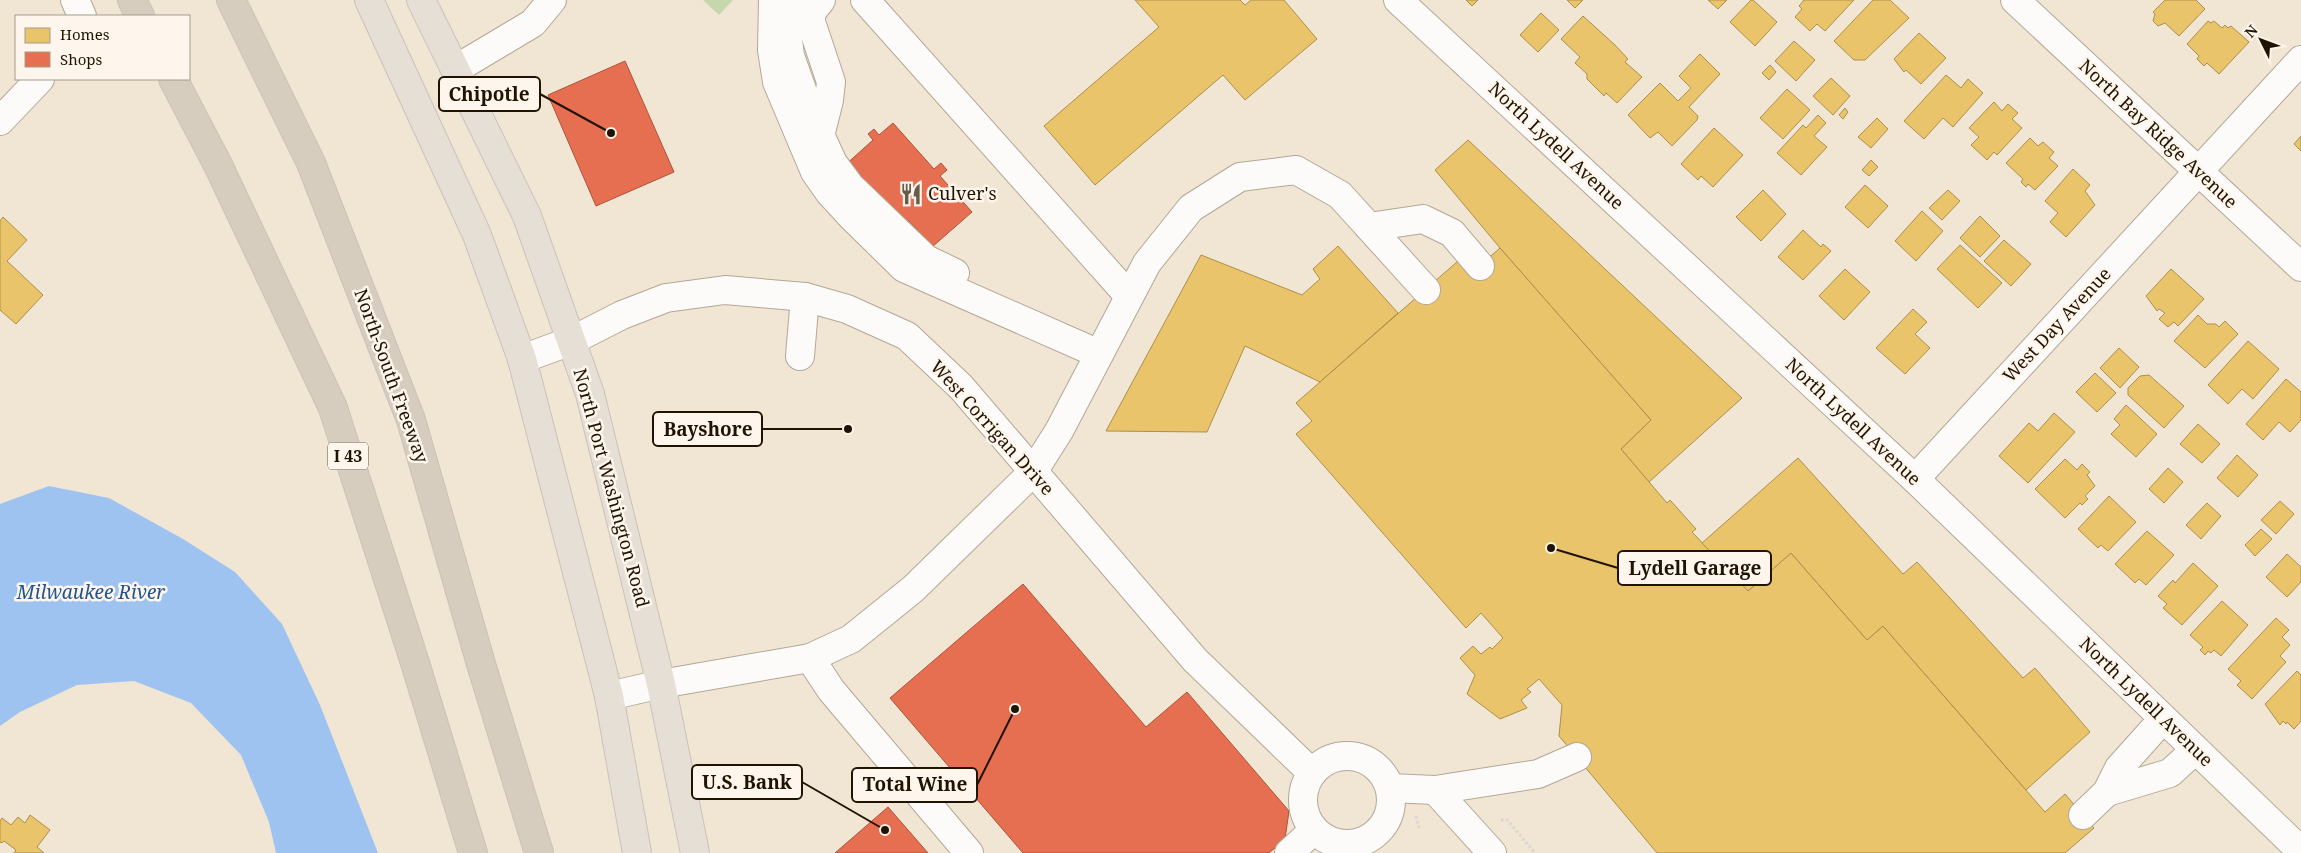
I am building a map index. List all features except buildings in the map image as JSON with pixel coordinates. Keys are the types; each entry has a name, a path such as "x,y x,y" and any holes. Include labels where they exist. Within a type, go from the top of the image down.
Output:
{"highway":[{"path":"132,0 140,15"},
{"name":"North-South Freeway","path":"231,0 311,163 411,420 481,664 539,853"},
{"name":"I 43","path":"174,80 218,165 333,408 416,666 473,853"}],"main road":[{"path":"369,0 477,235 522,360 609,696 637,853"},
{"name":"North Port Washington Road","path":"422,0 527,216 590,394 661,684 695,853"}],"street":[{"path":"75,0 82,15"},
{"path":"456,70 533,22 552,0"},
{"path":"773,0 772,50 777,82 810,161 829,192 904,268 1099,354"},
{"path":"793,0 787,31 790,56 820,136 833,163 844,180 926,259 1019,303 1037,327"},
{"path":"820,136 829,100 831,82 811,22 812,13 821,0"},
{"path":"865,0 1130,296"},
{"name":"North Lydell Avenue","path":"1398,0 1915,479 2301,851"},
{"name":"North Bay Ridge Avenue","path":"2015,0 2301,267"},
{"name":"West Day Avenue","path":"1915,479 2301,60"},
{"path":"0,121 39,80"},
{"path":"609,696 661,684 810,658 851,639 913,588 1033,472 1059,431 1147,263 1192,208 1240,177 1296,170 1340,195 1426,290"},
{"path":"1370,227 1423,219 1452,234 1480,266"},
{"name":"West Corrigan Drive","path":"522,360 572,341 622,314 666,298 725,290 805,297 847,309 906,336 961,388 1195,660 1312,773"},
{"path":"800,356 805,297"},
{"path":"810,658 831,690 969,853"},
{"path":"2083,815 2107,792 2119,768 2163,719"},
{"path":"2107,792 2170,772 2195,750"},
{"path":"1348,756 1362,758 1375,765 1384,775 1390,788 1392,802 1389,816 1382,828 1370,838 1356,844 1340,844 1326,840 1314,830 1306,817 1303,802 1304,787 1312,773 1322,764 1335,758 1348,756"},
{"path":"1390,788 1435,790 1538,774 1577,757"},
{"path":"1435,790 1492,853"},
{"path":"1289,853 1314,830"}],"path":[{"path":"1499,820 1507,820 1535,853"}],"green space":[{"path":"703,0 733,0 719,15"}],"water":[{"name":"Milwaukee River","path":"49,486 109,498 183,539 235,572 282,624 320,705 378,853 276,853 269,822 241,755 191,703 134,681 77,685 20,712 0,726 0,504"}],"place":[{"name":"Chipotle","path":"611,133"},
{"name":"Culver's","path":"911,194"},
{"name":"Bayshore","path":"848,429"},
{"name":"Lydell Garage","path":"1551,548"},
{"name":"Total Wine","path":"1015,709"},
{"name":"U.S. Bank","path":"885,830"}]}
